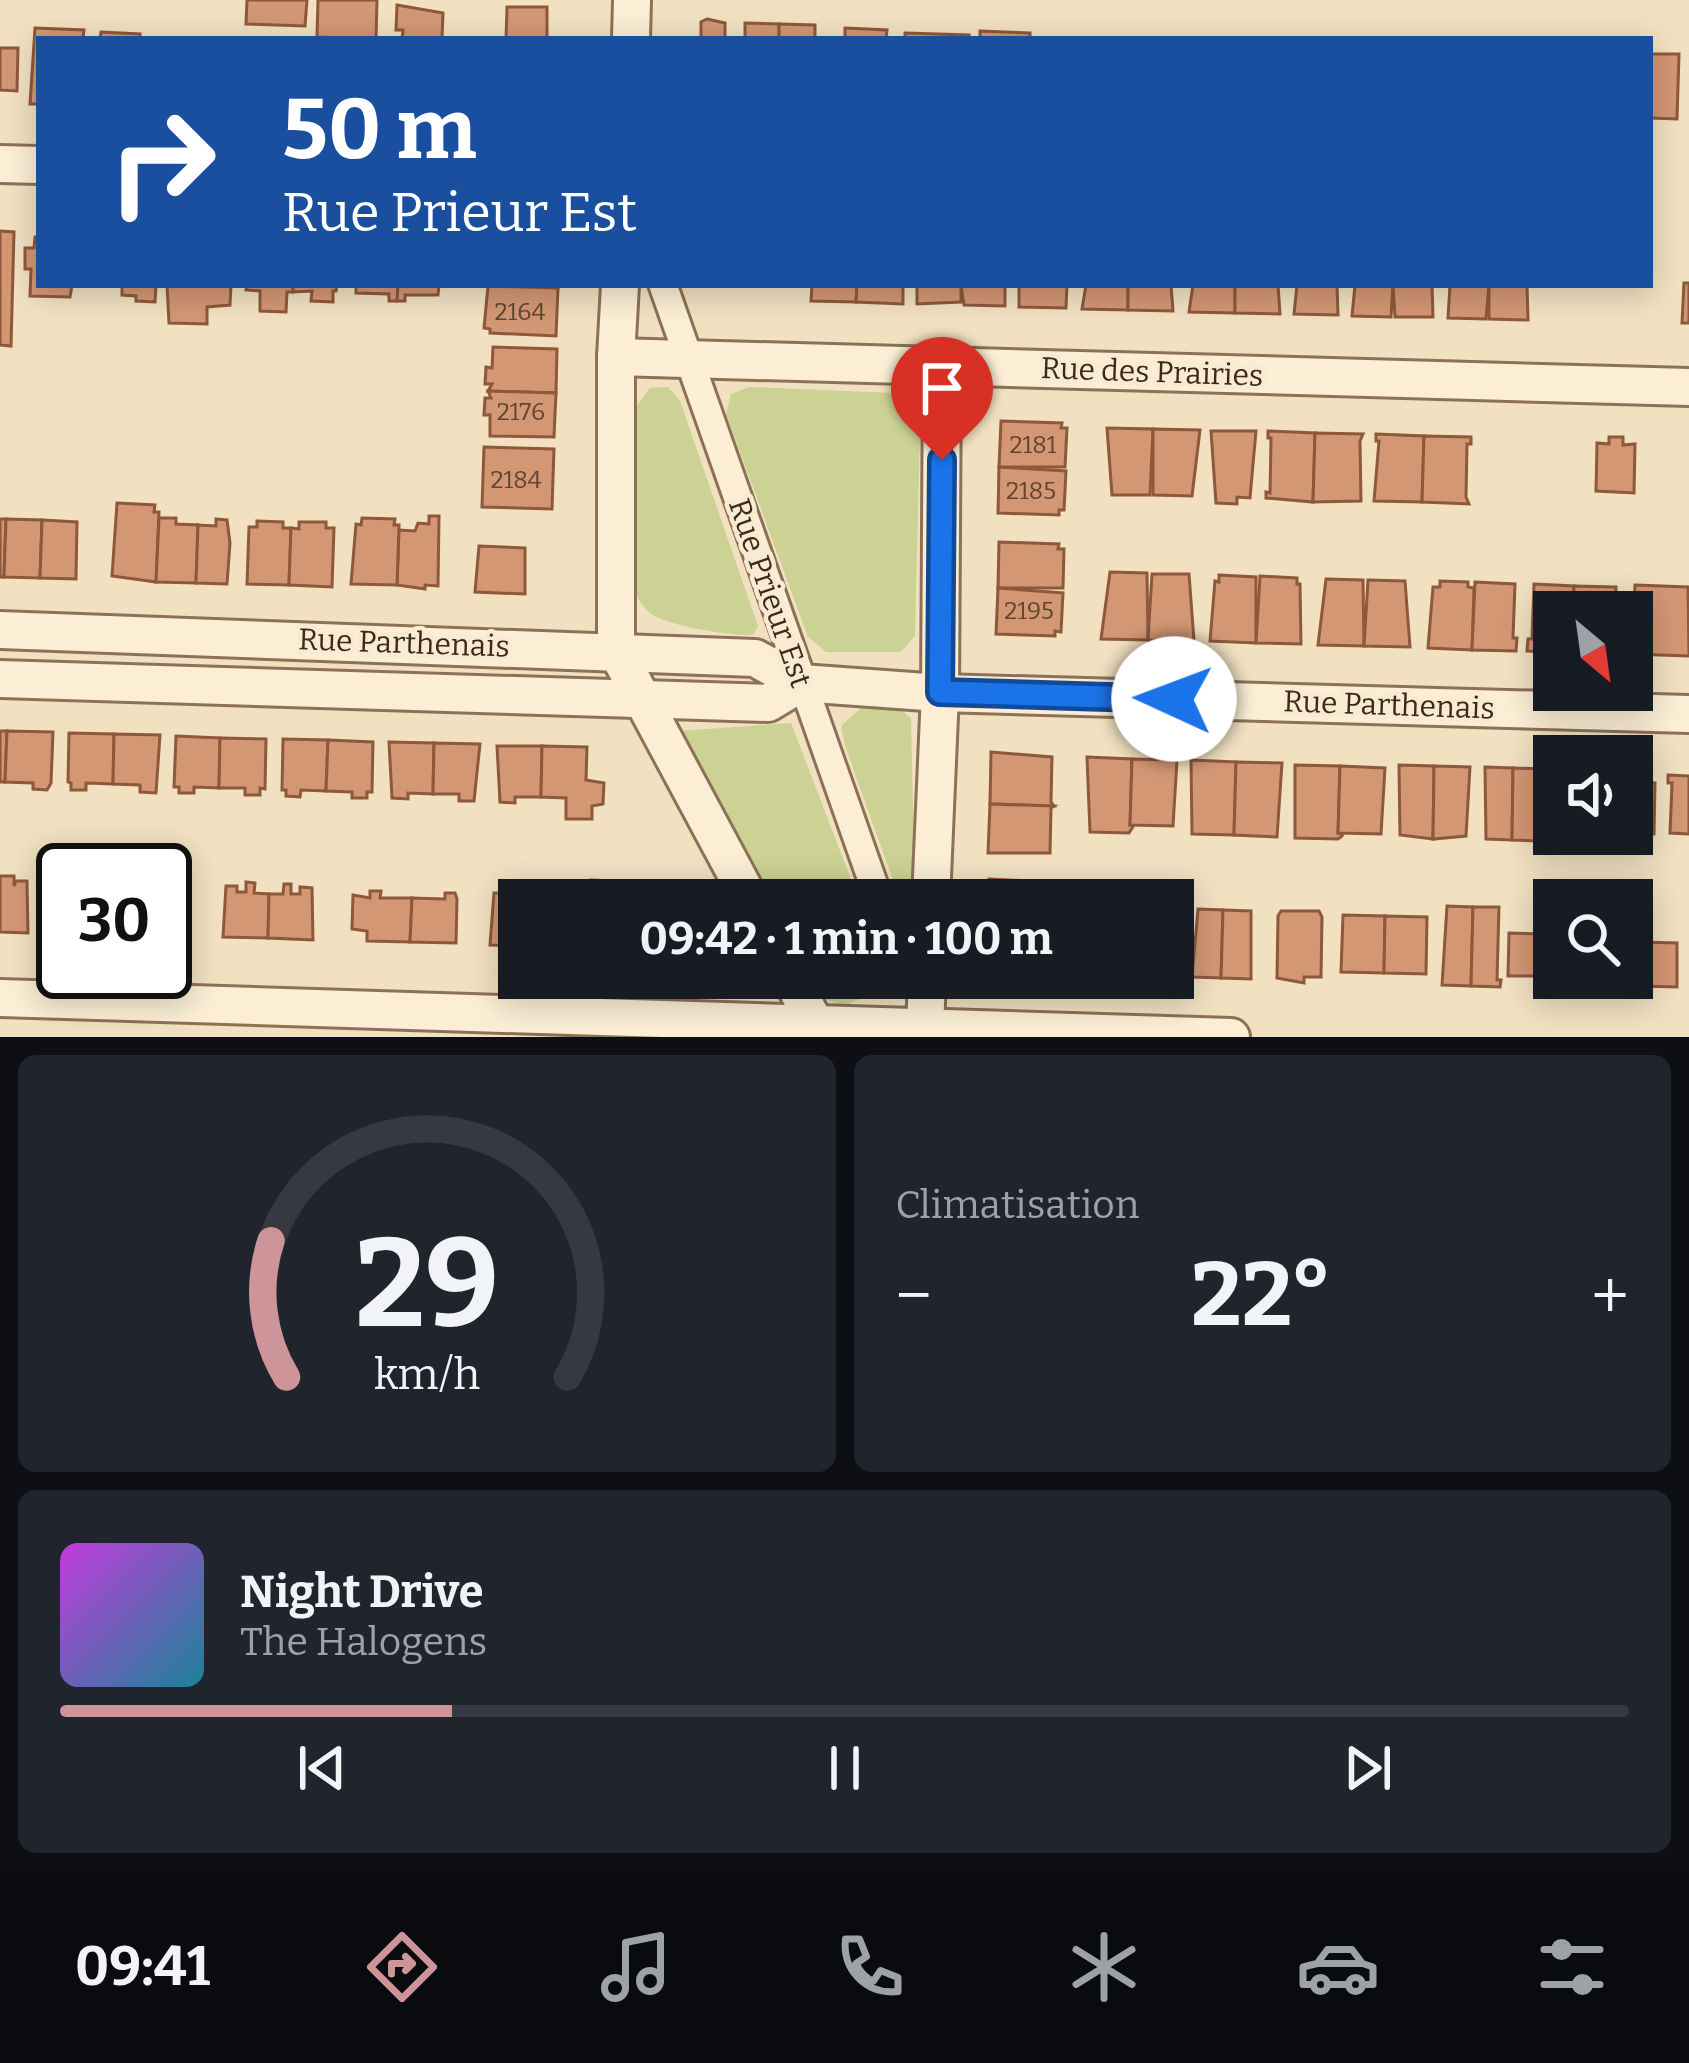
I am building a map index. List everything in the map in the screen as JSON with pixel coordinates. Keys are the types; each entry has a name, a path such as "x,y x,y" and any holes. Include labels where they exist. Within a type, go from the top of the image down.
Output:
{"street":[{"path":"631,36 632,0"},
{"path":"0,164 36,165"},
{"path":"620,288 616,650 739,879"},
{"name":"Rue Prieur Est","path":"664,288 871,879"},
{"name":"Rue des Prairies","path":"616,357 1689,387"},
{"path":"932,879 940,692 942,367"},
{"name":"Rue Parthenais","path":"0,630 755,658 801,683 940,692 1689,714"},
{"name":"Rue Parthenais","path":"0,679 768,703 801,683"},
{"path":"0,998 819,1031 925,1028 1231,1037"},
{"path":"802,999 819,1031"},
{"path":"915,999 925,1028"},
{"path":"925,1028 926,999"}],"green space":[{"path":"668,387 680,401 758,626 753,635 699,629 658,618 643,606 635,590 636,407 650,388"},
{"path":"749,387 921,394 915,636 901,652 826,652 808,637 726,414 731,394"},
{"path":"892,703 911,718 915,879 892,879 845,746 841,726 862,707"},
{"path":"791,723 851,879 753,879 679,731"},
{"path":"825,999 859,999 844,1006"}],"building":[{"path":"247,0 307,0 305,26 246,24"},
{"path":"318,0 377,0 376,36 317,36"},
{"path":"397,5 443,13 442,36 402,36 403,30 396,30"},
{"path":"507,7 547,7 547,36 506,36"},
{"path":"701,22 725,23 725,36 701,36"},
{"path":"745,23 779,24 779,36 745,36"},
{"path":"779,24 815,25 815,36 779,36"},
{"path":"35,28 84,30 83,36 36,36 36,104 30,104"},
{"path":"845,28 887,30 886,36 845,36"},
{"path":"980,31 1030,33 1030,36 980,36"},
{"path":"101,32 140,34 140,36 100,36"},
{"path":"905,33 969,35 969,36"},
{"path":"0,48 18,48 17,91 0,90"},
{"path":"1653,54 1679,54 1677,119 1653,118"},
{"path":"0,231 14,232 11,346 0,345"},
{"path":"36,237 36,288 72,288 70,297 30,296 31,269 25,269 25,248 34,248"},
{"path":"1684,283 1689,283 1689,323 1682,323"},
{"path":"122,288 156,288 155,302 122,295"},
{"path":"167,288 231,288 230,305 207,307 207,324 169,323"},
{"path":"293,288 293,292 287,292 286,312 260,311 260,291 246,290"},
{"path":"293,288 336,288 333,302 311,301 312,291 293,292"},
{"path":"356,288 398,288 397,301 389,301 389,294 356,293"},
{"path":"398,288 439,288 438,295 405,295 405,301 397,301"},
{"path":"488,288 558,288 556,336 490,333 484,328"},
{"path":"812,288 857,288 856,302 811,301"},
{"path":"857,288 903,288 903,304 856,302"},
{"path":"917,288 961,288 961,302 917,304"},
{"path":"961,288 1005,288 1005,306 964,305"},
{"path":"1019,288 1067,288 1066,308 1019,307"},
{"path":"1086,288 1128,288 1128,310 1082,309"},
{"path":"1128,288 1171,288 1173,311 1128,310"},
{"path":"1193,288 1235,288 1235,313 1189,312"},
{"path":"1235,288 1278,288 1280,314 1235,313"},
{"path":"1297,288 1337,288 1338,315 1294,314"},
{"path":"1355,288 1393,288 1391,317 1352,316"},
{"path":"1393,288 1432,288 1433,317 1395,317"},
{"path":"1450,288 1489,288 1486,319 1448,318"},
{"path":"1489,288 1527,288 1528,320 1489,319"},
{"path":"493,347 557,349 556,393 488,391 492,384 485,384 486,367 492,368"},
{"path":"488,391 556,393 554,437 490,436 490,415 484,415 485,398 491,398"},
{"path":"1001,421 1062,423 1061,428 1067,428 1065,467 999,467"},
{"path":"1107,428 1153,429 1150,495 1112,495"},
{"path":"1153,429 1200,430 1192,496 1153,495"},
{"path":"1211,431 1256,431 1250,498 1237,497 1237,504 1216,503"},
{"path":"1268,431 1315,433 1313,502 1266,498 1266,492 1270,493"},
{"path":"1315,433 1363,434 1361,501 1313,502"},
{"path":"1376,434 1424,436 1422,502 1374,501"},
{"path":"1424,436 1471,437 1467,444 1469,504 1422,502"},
{"path":"1609,437 1623,437 1623,445 1635,444 1634,493 1596,491 1597,443 1609,444"},
{"path":"484,447 554,449 552,509 482,507"},
{"path":"999,467 1066,471 1064,510 1059,515 998,513"},
{"path":"117,503 155,505 154,512 159,512 156,582 112,576"},
{"path":"429,516 439,516 438,586 397,585 399,530 415,531 418,523 429,524"},
{"path":"159,518 198,525 196,583 156,582"},
{"path":"362,518 395,519 394,525 399,525 397,585 351,584 356,524 361,525"},
{"path":"0,519 6,519 4,577 0,577"},
{"path":"6,519 42,520 40,578 4,577"},
{"path":"216,519 227,520 227,584 196,583 198,525 216,526"},
{"path":"42,520 77,522 76,579 40,578"},
{"path":"257,521 283,522 283,528 291,528 289,585 247,584 249,527 257,527"},
{"path":"299,522 326,522 326,528 334,528 332,587 289,585 291,528 299,529"},
{"path":"999,542 1059,544 1058,549 1064,549 1063,588 998,588"},
{"path":"479,546 525,548 525,594 475,592"},
{"path":"1110,572 1147,573 1148,640 1101,639"},
{"path":"1152,574 1189,574 1194,641 1148,640"},
{"path":"1219,575 1256,577 1256,643 1210,641"},
{"path":"1260,576 1297,578 1301,644 1256,643"},
{"path":"1326,579 1363,580 1364,646 1318,645"},
{"path":"1368,580 1405,581 1410,647 1364,646"},
{"path":"1440,581 1468,582 1474,588 1472,650 1428,648 1433,587 1440,587"},
{"path":"1475,582 1515,584 1516,651 1472,650"},
{"path":"1534,584 1574,586 1574,591 1534,591"},
{"path":"1635,585 1688,587 1689,656 1653,655 1653,591 1635,591"},
{"path":"1574,586 1616,587 1616,591 1574,591"},
{"path":"998,588 1063,593 1061,632 1055,631 1055,636 996,634"},
{"path":"0,731 7,731 5,782 0,782"},
{"path":"7,731 53,732 47,790 33,789 33,783 5,782"},
{"path":"69,733 114,734 113,784 86,783 86,790 71,790"},
{"path":"114,734 160,735 156,793 140,792 140,785 113,784"},
{"path":"176,736 220,738 219,788 194,787 194,793 179,793 179,787 174,787"},
{"path":"220,738 266,739 265,789 260,788 260,795 245,795 245,788 219,788"},
{"path":"283,739 328,740 326,791 301,790 300,797 286,796 282,790"},
{"path":"328,740 373,742 372,792 367,792 367,798 326,791"},
{"path":"389,742 434,743 433,794 392,798"},
{"path":"434,743 480,744 474,801 459,801 459,794 433,794"},
{"path":"497,746 542,746 541,797 500,802"},
{"path":"542,746 587,747 586,780 604,783 603,804 592,806 592,819 566,819 566,798 541,797"},
{"path":"991,752 1052,757 1054,806 990,804"},
{"path":"1087,757 1132,759 1130,825 1134,825 1129,833 1090,832"},
{"path":"1132,759 1177,760 1173,826 1130,825"},
{"path":"1191,760 1236,762 1234,835 1192,834"},
{"path":"1236,762 1282,763 1277,837 1234,835"},
{"path":"1295,765 1340,766 1338,833 1343,833 1338,839 1295,838"},
{"path":"1399,765 1434,766 1433,839 1400,835"},
{"path":"1340,766 1385,768 1381,834 1338,833"},
{"path":"1434,766 1470,767 1466,836 1433,839"},
{"path":"1485,767 1513,768 1512,840 1486,839"},
{"path":"1513,768 1533,769 1533,841 1512,840"},
{"path":"1668,775 1689,776 1689,834 1670,833 1672,783"},
{"path":"990,804 1054,806 1050,853 988,853"},
{"path":"0,876 14,876 14,886 16,881 27,881 28,933 0,932"},
{"path":"246,882 255,883 254,893 269,894 268,938 223,937 226,886 246,892"},
{"path":"284,884 291,884 291,894 300,894 300,887 312,888 313,940 268,938 269,894 283,894"},
{"path":"370,891 381,891 380,898 412,898 410,942 367,941 367,931 352,929 353,895 370,898"},
{"path":"445,893 455,893 457,899 456,943 410,942 412,898 445,899"},
{"path":"494,893 498,893 498,945 490,945"},
{"path":"1447,906 1473,907 1471,986 1442,985"},
{"path":"1473,907 1499,907 1500,987 1471,986"},
{"path":"1198,909 1223,910 1221,978 1194,977"},
{"path":"1223,910 1251,911 1251,979 1221,978"},
{"path":"1281,911 1319,911 1321,977 1304,977 1304,983 1277,978"},
{"path":"1343,915 1385,916 1384,973 1341,972"},
{"path":"1385,916 1427,917 1426,974 1384,973"},
{"path":"1509,933 1533,934 1533,976 1508,976"},
{"path":"1653,942 1677,943 1677,987 1653,986"}],"route":[{"path":"942,460 940,692 1174,699"}]}
